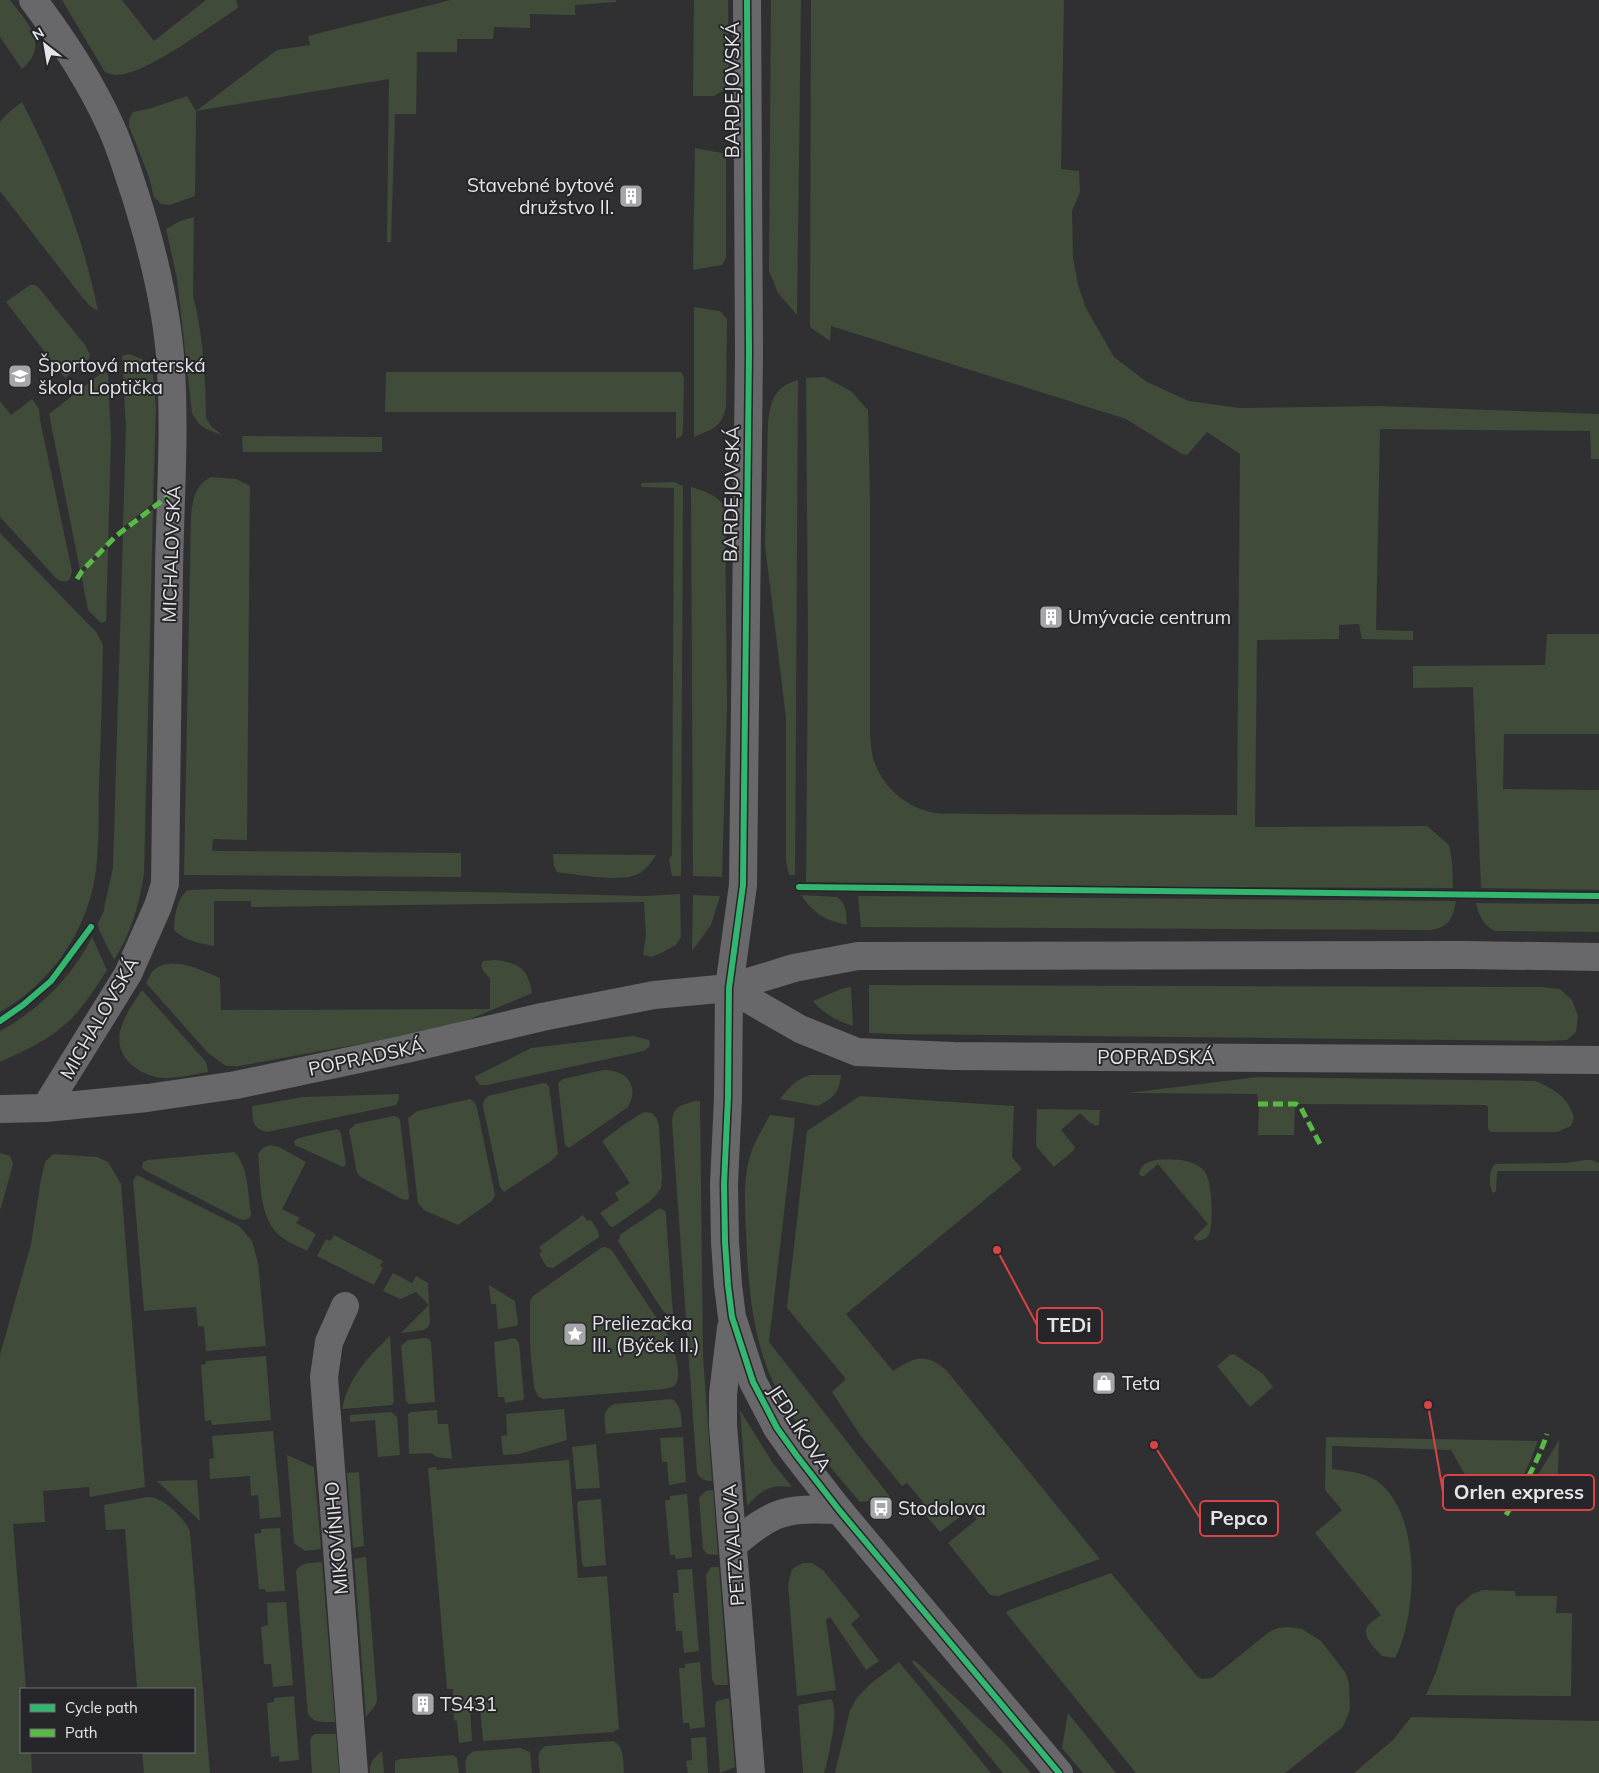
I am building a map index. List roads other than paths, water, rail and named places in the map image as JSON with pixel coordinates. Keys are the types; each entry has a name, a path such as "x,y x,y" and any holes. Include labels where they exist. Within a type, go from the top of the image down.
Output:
{"street":[{"name":"MICHALOVSKÁ","path":"33,0 47,18 82,74 109,122 125,162 144,222 164,305 171,367 173,434 164,884 158,906 128,974 45,1108"},
{"name":"BARDEJOVSKÁ","path":"729,988 743,885 749,352 747,0"},
{"name":"POPRADSKÁ","path":"0,1109 45,1108 147,1098 236,1086 396,1051 542,1016 654,995 729,988 794,968 858,956 1426,955 1599,957"},
{"name":"POPRADSKÁ","path":"729,988 800,1029 857,1052 963,1056 1599,1060"},
{"name":"JEDLÍKOVA","path":"729,988 728,1098 724,1184 725,1242 732,1317 753,1382 777,1428 839,1510 1059,1773"},
{"name":"MIKOVÍNIHO","path":"345,1306 328,1342 324,1377 354,1773"},
{"name":"PETZVALOVA","path":"732,1317 723,1394 724,1425 751,1773"},
{"path":"733,1545 759,1523 780,1513 808,1509 839,1510"}],"place":[{"name":"Stavebné bytové družstvo II.","path":"631,196"},
{"name":"Športová materská škola Loptička","path":"20,376"},
{"name":"Umývacie centrum","path":"1051,617"},
{"name":"TEDi","path":"997,1250"},
{"name":"Preliezačka III. (Býček II.)","path":"575,1334"},
{"name":"Teta","path":"1104,1383"},
{"name":"Orlen express","path":"1428,1405"},
{"name":"Pepco","path":"1154,1445"},
{"name":"Stodolova","path":"881,1508"},
{"name":"TS431","path":"423,1704"}]}
